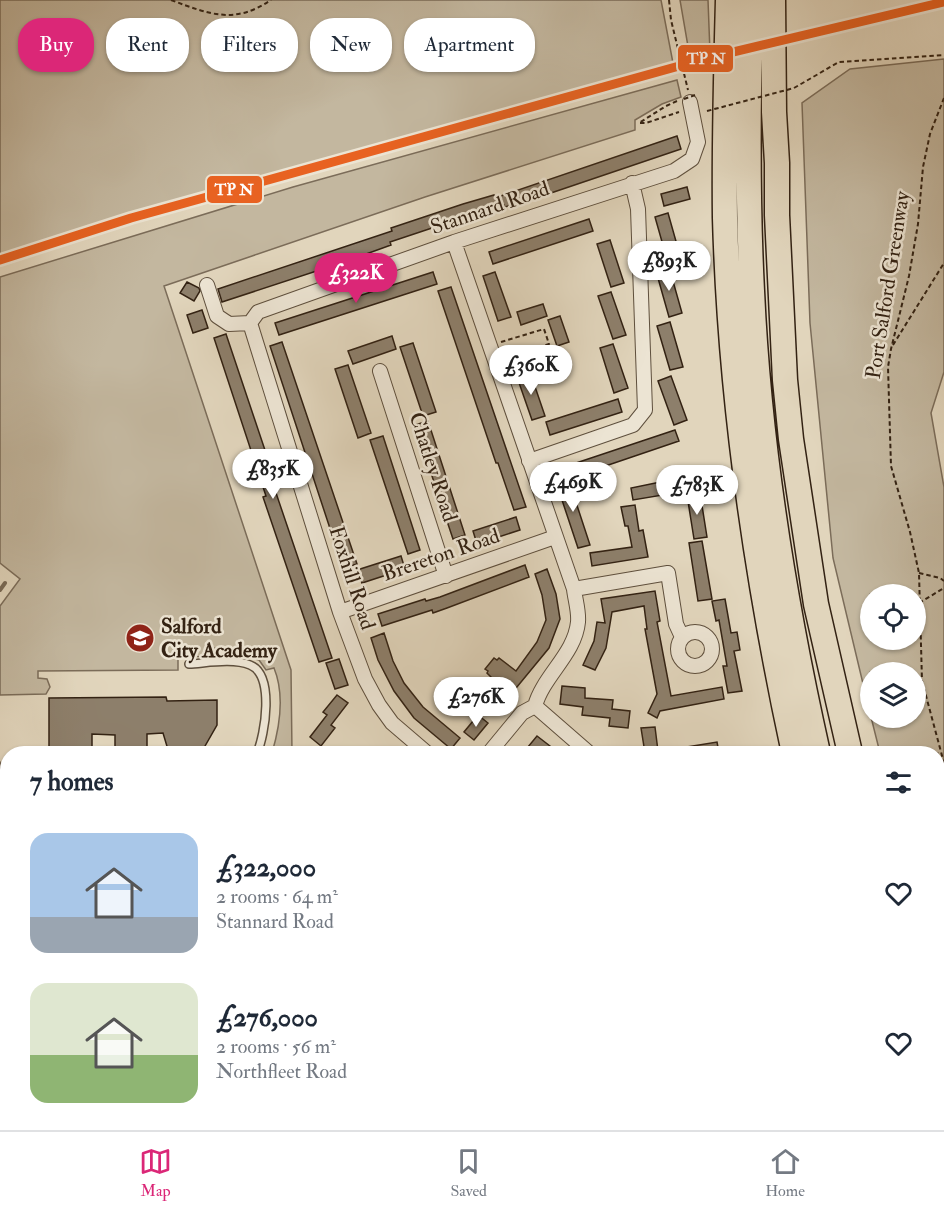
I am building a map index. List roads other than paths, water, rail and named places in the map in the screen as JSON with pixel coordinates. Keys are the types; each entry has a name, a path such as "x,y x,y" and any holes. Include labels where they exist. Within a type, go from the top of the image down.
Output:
{"highway":[{"path":"728,0 725,217 736,386 756,558 791,746"},
{"path":"751,0 748,77 749,216 759,383 779,552 796,652 816,746"},
{"path":"773,0 780,290 791,439 816,604 848,746"},
{"path":"777,163 781,112 782,0"}],"street":[{"name":"Stannard Road","path":"250,323 258,312 454,242 674,171 692,159 698,142 690,101"},
{"path":"529,461 633,425 645,410 638,209 632,183"},
{"path":"454,242 574,589 578,622 572,644 538,694 535,706 522,713 495,746"},
{"path":"207,285 217,316 229,324 250,323"},
{"name":"Foxhill Road","path":"250,323 340,612 365,679 392,723 419,746"},
{"name":"Chatley Road","path":"380,371 446,576"},
{"name":"Brereton Road","path":"340,612 555,537"},
{"path":"574,589 668,573 676,624 682,637"},
{"path":"535,706 581,746"}],"lane":[{"path":"189,664 231,662 252,665 258,672 264,685 266,707 265,727 259,746"}],"waterway":[{"path":"0,590 5,583"}],"place":[{"name":"Salford City Academy","path":"140,638"}]}
